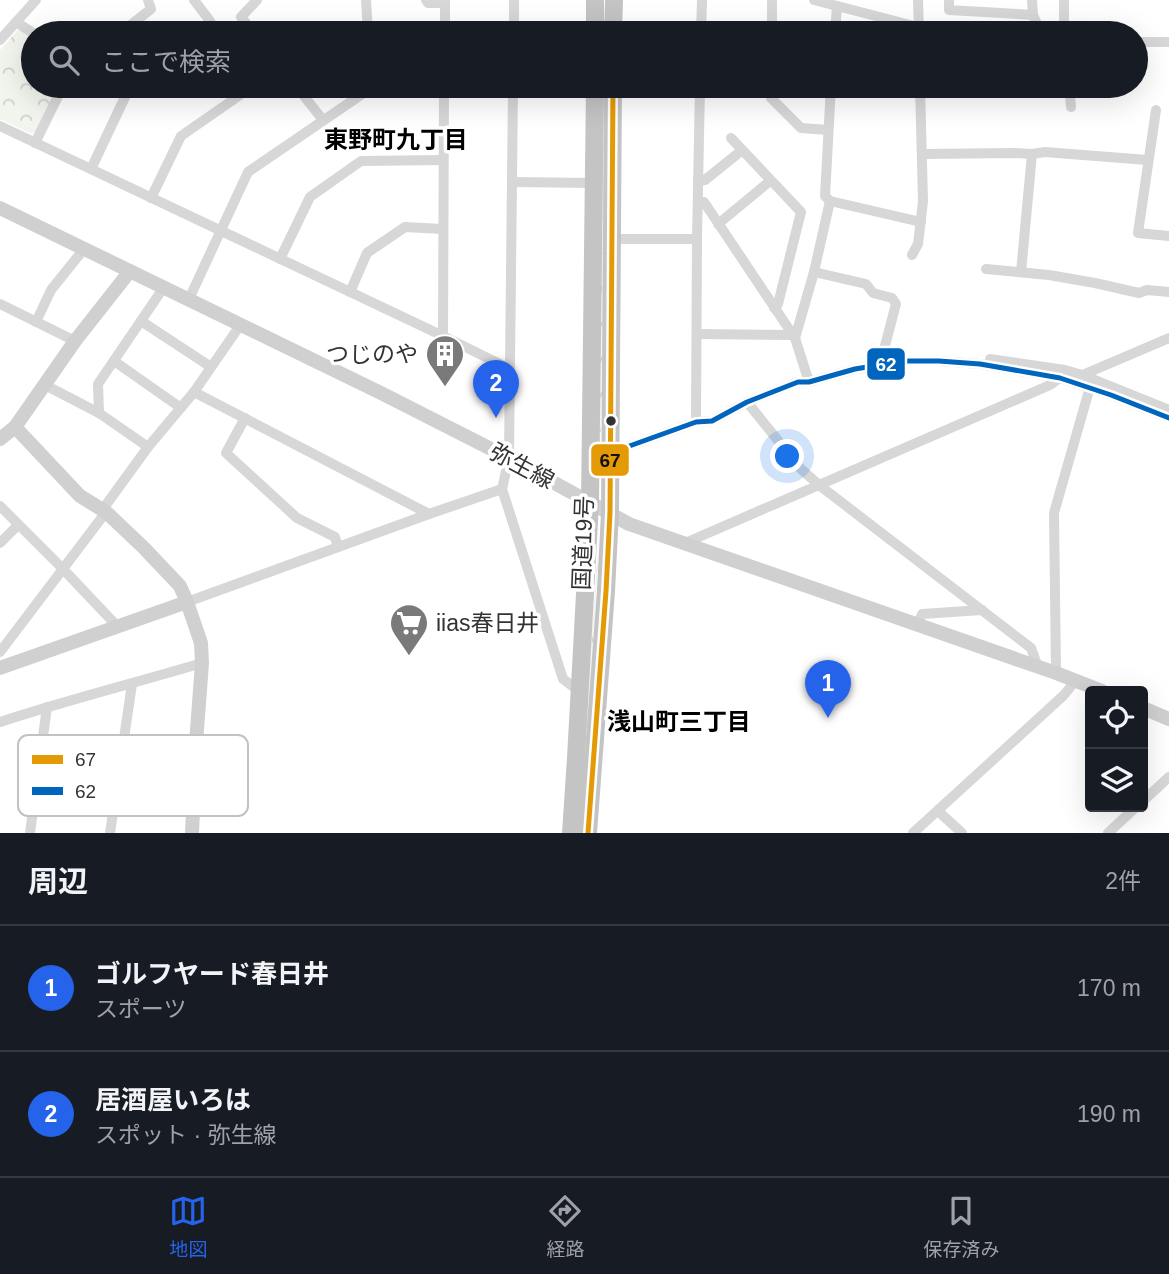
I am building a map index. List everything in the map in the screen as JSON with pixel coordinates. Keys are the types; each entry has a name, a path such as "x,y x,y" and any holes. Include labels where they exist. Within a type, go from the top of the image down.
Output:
{"highway":[{"path":"595,0 595,21"},
{"path":"614,0 614,21"},
{"name":"国道19号","path":"570,833 590,503 595,98"},
{"name":"国道19号","path":"588,833 610,513 613,98"}],"street":[{"path":"0,40 36,0"},
{"path":"194,0 209,21"},
{"path":"244,21 241,17 257,0"},
{"path":"366,0 367,21"},
{"path":"425,0 428,4 445,1 445,21"},
{"path":"514,0 514,21"},
{"path":"701,21 702,0"},
{"path":"772,0 772,21"},
{"path":"814,0 887,21"},
{"path":"918,0 918,21"},
{"path":"949,0 949,10 1033,15"},
{"path":"1032,0 1036,21"},
{"path":"1064,21 1065,0"},
{"path":"136,21 151,9 149,1"},
{"path":"835,21 836,6"},
{"path":"16,22 21,25"},
{"path":"1148,41 1169,42"},
{"path":"35,143 57,98"},
{"path":"91,169 125,98"},
{"path":"151,198 181,136 236,98"},
{"path":"306,98 323,120"},
{"path":"189,299 248,172 355,98"},
{"path":"443,336 444,98"},
{"path":"513,98 509,458 502,489 563,679 579,691"},
{"path":"696,422 700,98"},
{"path":"771,98 800,128 828,130"},
{"path":"830,98 825,196 830,201 921,222"},
{"path":"912,255 918,244 921,222 923,154 921,98"},
{"path":"1070,98 1071,107"},
{"path":"1156,110 1138,233 1169,236"},
{"path":"0,126 510,369"},
{"path":"731,138 801,212 778,304 774,308"},
{"path":"698,181 705,180 741,150"},
{"path":"923,154 1045,152 1147,160"},
{"path":"1021,272 1031,154"},
{"path":"280,260 310,198 361,161 443,160"},
{"path":"718,224 770,181"},
{"path":"512,182 594,183"},
{"path":"794,337 814,271 830,201"},
{"path":"698,202 704,202 794,337 810,382"},
{"name":"弥生線","path":"0,208 241,324 509,458 629,524 1090,686"},
{"path":"349,292 367,253 404,228 442,229"},
{"path":"612,239 697,239"},
{"path":"36,322 51,290 84,249"},
{"path":"986,269 1082,280 1139,293 1147,290 1169,292"},
{"path":"0,439 15,427 75,341 130,271"},
{"path":"814,271 866,284 873,293 892,298 896,304 882,360"},
{"path":"99,413 98,384 164,287"},
{"path":"0,304 75,341"},
{"path":"141,321 211,368"},
{"path":"0,652 64,570 148,447 194,392 241,324"},
{"path":"698,334 794,337"},
{"path":"685,543 1050,385 1082,375 1169,338"},
{"path":"610,453 696,422 712,421 747,402 798,382 810,382 882,360 941,354 1065,370 1169,410"},
{"path":"114,360 181,408"},
{"path":"882,360 980,364 1065,379 1169,418"},
{"path":"45,385 99,413 148,447"},
{"path":"1056,673 1054,513 1090,387"},
{"path":"194,392 429,514"},
{"path":"747,402 801,469 818,485 1031,648 1038,667"},
{"path":"245,418 226,453 297,518 335,537 338,547"},
{"path":"15,427 80,496 105,511 180,586 201,643 197,735"},
{"path":"0,668 502,489"},
{"path":"0,506 117,626"},
{"path":"0,543 18,525"},
{"path":"918,624 922,614 982,610"},
{"path":"0,722 202,663"},
{"path":"913,833 1064,695 1076,680"},
{"path":"124,735 132,684"},
{"path":"43,735 47,707"},
{"path":"1148,710 1169,719"},
{"path":"1148,796 1169,777"},
{"path":"938,811 962,833"},
{"path":"1108,833 1131,812"}],"green space":[{"path":"21,30 21,98 51,98 32,134 0,119 0,50"},
{"path":"602,98 605,98 602,399 599,478"},
{"path":"599,537 580,833 577,833"}],"transit line":[{"name":"67","path":"588,833 610,513 613,98"},
{"name":"62","path":"610,453 696,422 712,421 747,402 798,382 809,382 855,369 904,361 980,364 1060,378 1169,418"}],"place":[{"name":"つじのや","path":"445,388"},
{"name":"居酒屋いろは","path":"496,418"},
{"name":"iias春日井","path":"409,657"},
{"name":"ゴルフヤード春日井","path":"828,718"}],"district":[{"name":"東野町九丁目","path":"396,139"},
{"name":"浅山町三丁目","path":"679,721"}]}
